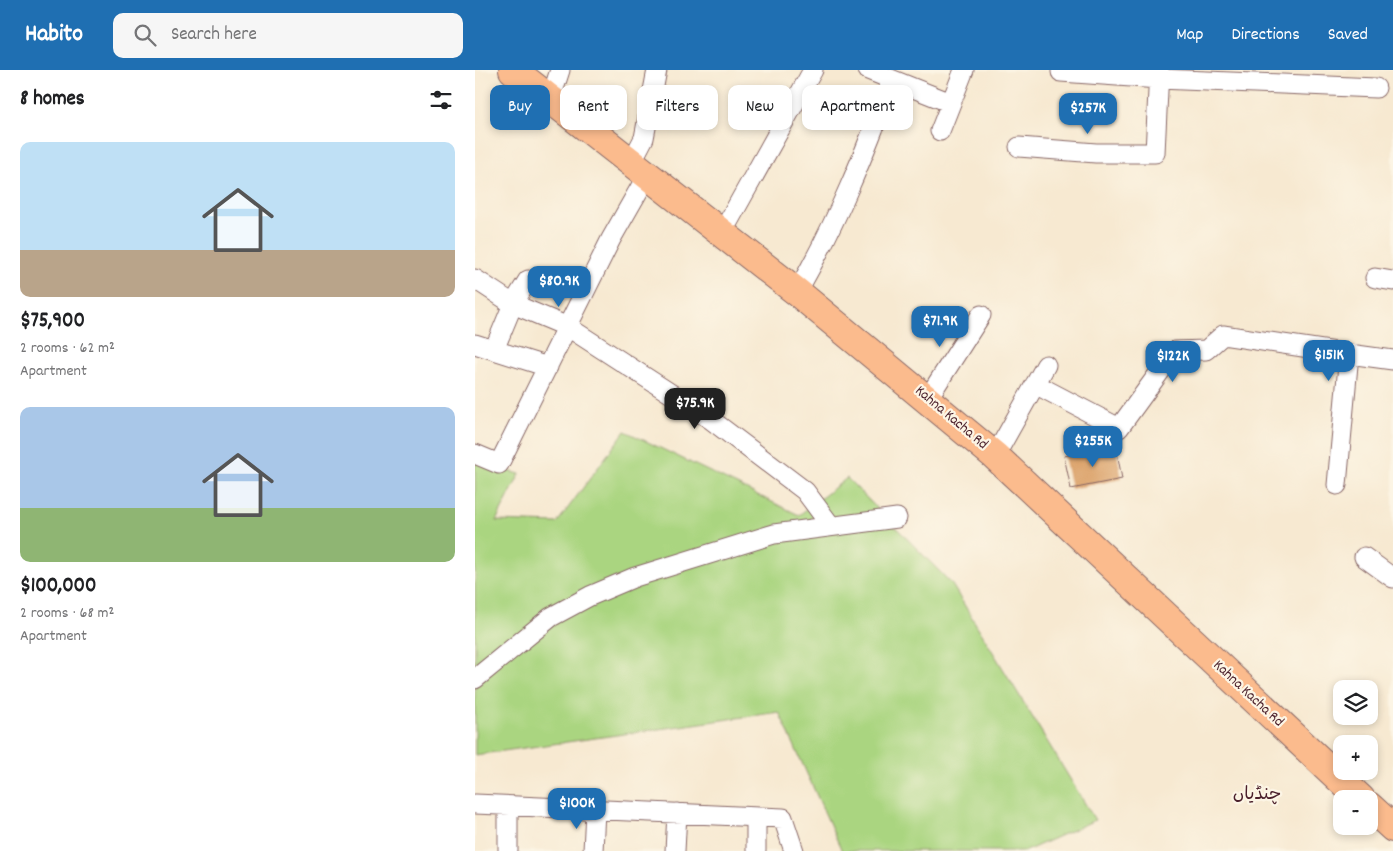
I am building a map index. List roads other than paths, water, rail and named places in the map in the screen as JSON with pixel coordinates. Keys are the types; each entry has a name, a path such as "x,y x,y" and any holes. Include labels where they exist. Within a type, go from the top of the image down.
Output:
{"main road":[{"name":"Kahna Kacha Rd","path":"513,70 532,85"},
{"name":"Kahna Kacha Rd","path":"550,100 640,167 928,398 995,456 1351,790"},
{"path":"1378,814 1393,828"}],"street":[{"path":"550,100 560,70"},
{"path":"475,454 499,464 611,238 640,167 657,70"},
{"path":"722,233 813,70"},
{"path":"868,70 951,103"},
{"path":"939,131 964,70"},
{"path":"1061,72 1231,76 1376,88"},
{"path":"1019,147 1096,153 1155,153 1159,74"},
{"path":"797,292 823,247 863,158 892,80"},
{"path":"475,279 513,304 568,327 709,419 805,491 831,526"},
{"path":"494,350 513,304 528,280"},
{"path":"928,398 981,315"},
{"path":"1035,384 1119,428 1175,351 1206,350 1223,335 1393,360"},
{"path":"475,344 548,367"},
{"path":"1337,485 1349,354"},
{"path":"995,456 1046,364"},
{"path":"475,678 551,617 590,596 635,577 774,534 897,518"},
{"path":"1364,557 1393,578"},
{"path":"475,804 783,818 794,851"},
{"path":"508,806 508,851"},
{"path":"593,851 595,810"},
{"path":"675,851 677,813"},
{"path":"756,817 756,851"}],"district":[{"name":"چنڈیاں","path":"1257,795"}]}
